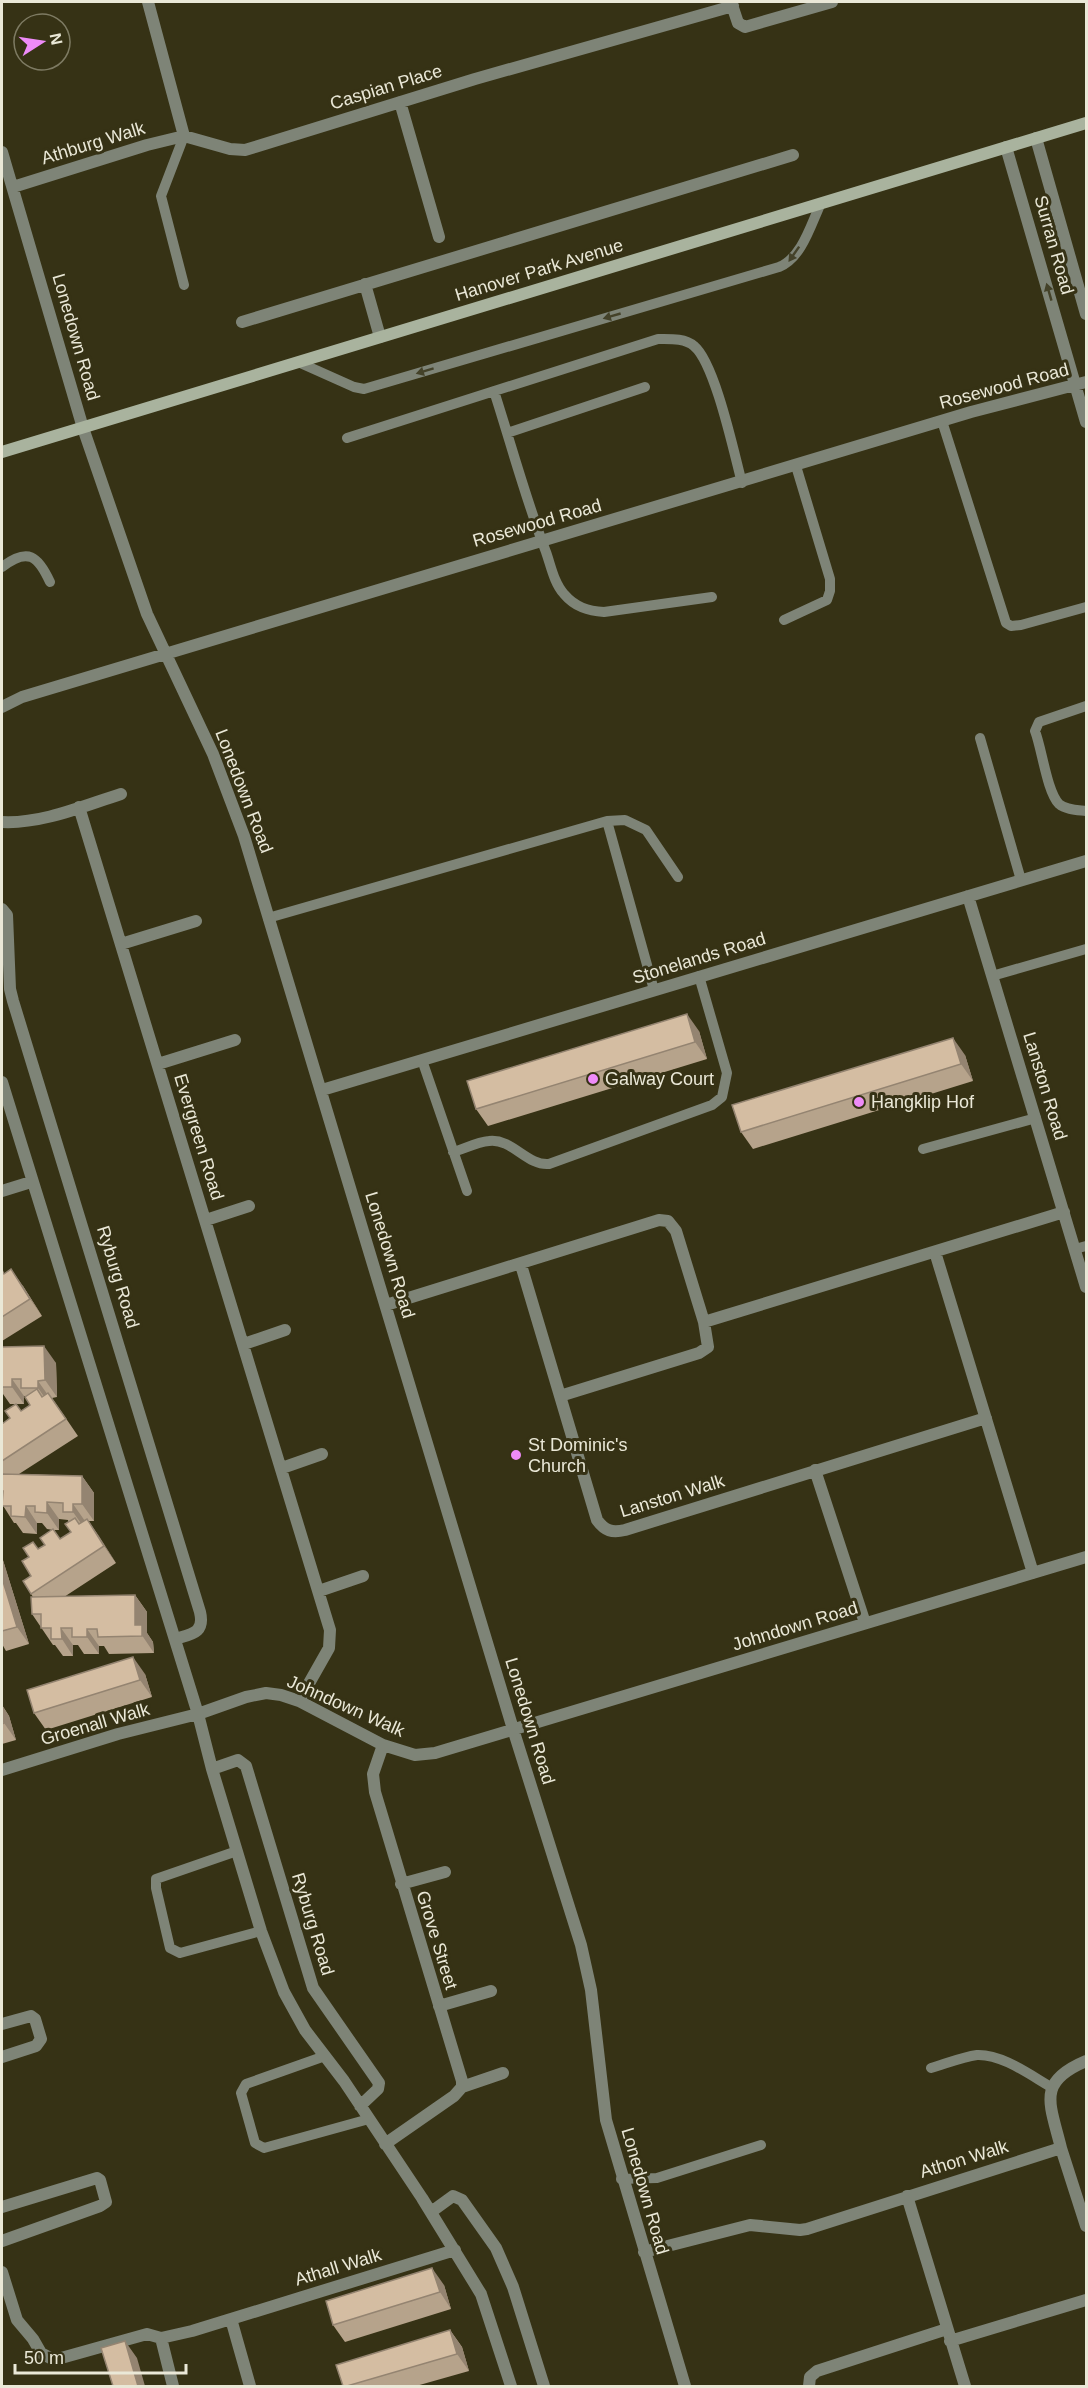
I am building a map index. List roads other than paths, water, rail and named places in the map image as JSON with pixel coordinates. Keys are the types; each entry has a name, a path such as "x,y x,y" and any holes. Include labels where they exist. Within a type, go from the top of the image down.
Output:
{"street":[{"path":"148,2 184,136"},
{"path":"732,4 738,23 744,27 832,2"},
{"name":"Caspian Place","path":"184,136 222,147 245,150 732,4"},
{"path":"400,102 439,237"},
{"name":"Hanover Park Avenue","path":"2,452 1086,123"},
{"name":"Athburg Walk","path":"13,187 147,145 184,136"},
{"name":"Surran Road","path":"1036,138 1084,297 1086,314"},
{"name":"Surran Road","path":"1006,147 1081,384 1086,422"},
{"name":"Lonedown Road","path":"2,152 83,428 147,614 217,764 244,836 322,1090 513,1729 581,1945 591,1990 606,2120 621,2179 685,2386"},
{"path":"242,322 793,155"},
{"path":"365,284 380,337"},
{"name":"Rosewood Road","path":"2,707 22,697 541,540 742,483 942,421 1081,384"},
{"path":"2,822 19,823 121,794"},
{"name":"Evergreen Road","path":"79,807 330,1630 329,1648 299,1701"},
{"name":"Stonelands Road","path":"322,1090 1086,861"},
{"name":"Lanston Road","path":"968,896 1064,1212 1081,1248 1086,1287"},
{"name":"Ryburg Road","path":"2,909 7,915 10,989 13,1001 200,1612 202,1622 198,1629 193,1634 175,1639"},
{"path":"121,944 196,921"},
{"name":"Evergreen Road","path":"158,1064 235,1040"},
{"path":"2,1082 31,1182 198,1713 212,1769 261,1931 284,1992 305,2030 369,2119 482,2294 509,2386"},
{"path":"2,1191 31,1182"},
{"name":"Evergreen Road","path":"206,1220 249,1206"},
{"path":"705,1322 1064,1212"},
{"path":"386,1305 664,1220 676,1231 705,1322 708,1347 703,1352 560,1396"},
{"path":"935,1252 1033,1573"},
{"name":"Lanston Walk","path":"521,1265 597,1520 604,1529 612,1532 625,1530 986,1418"},
{"path":"244,1344 285,1330"},
{"path":"282,1468 322,1454"},
{"path":"816,1470 865,1623"},
{"name":"Johndown Road","path":"513,1729 1086,1557"},
{"path":"319,1591 363,1576"},
{"name":"Johndown Walk","path":"198,1713 246,1697 266,1693 281,1695 299,1701 383,1745 415,1755 435,1753 513,1729"},
{"name":"Groenall Walk","path":"2,1770 118,1734 198,1713"},
{"name":"Grove Street","path":"383,1745 375,1767 374,1786 462,2087"},
{"name":"Ryburg Road","path":"212,1769 238,1760 246,1766 313,1988 380,2083 379,2087 360,2106"},
{"name":"Grove Street","path":"401,1884 445,1872"},
{"name":"Grove Street","path":"439,2006 491,1991"},
{"path":"2,2024 31,2016 35,2019 41,2039 36,2046 2,2057"},
{"path":"1086,2061 1068,2069 1051,2086 1050,2100 1061,2148 1086,2226"},
{"path":"385,2144 454,2096 462,2087 503,2073"},
{"name":"Athon Walk","path":"964,2386 907,2196 1061,2148"},
{"path":"2,2207 97,2178 100,2180 106,2202 2,2241"},
{"path":"431,2212 453,2196 457,2196 491,2239 513,2287 544,2386"},
{"path":"644,2252 750,2225 807,2229 907,2196"},
{"name":"Athall Walk","path":"2,2272 17,2320 41,2353 58,2360 147,2334 160,2338 231,2319 455,2250"},
{"path":"809,2386 810,2377 817,2371 1086,2300"},
{"path":"231,2319 250,2386"},
{"path":"160,2338 173,2386"}],"lane":[{"path":"184,136 161,196 184,285"},
{"path":"298,362 354,387 364,389 779,267 788,264 795,257 821,203"},
{"path":"347,438 658,339 688,342 702,354 708,365 742,483"},
{"path":"507,433 645,387"},
{"path":"494,391 541,540 562,593 573,603 588,611 604,612 712,597"},
{"path":"942,421 1006,623 1011,626 1021,625 1086,607"},
{"path":"784,620 827,600 830,591 830,579 796,466"},
{"path":"2,567 14,559 34,558 41,562 50,582"},
{"path":"1086,706 1039,722 1035,731 1053,796 1060,805 1086,811"},
{"path":"980,738 1021,880"},
{"path":"268,918 607,821 626,820 646,830 678,877"},
{"path":"607,821 654,990"},
{"path":"992,976 1086,949"},
{"path":"453,1152 488,1141 496,1141 537,1163 549,1164 712,1105 722,1098 727,1073 699,976"},
{"path":"422,1060 466,1191"},
{"path":"923,1149 1036,1119"},
{"path":"237,1851 156,1879 170,1948 180,1953 261,1931"},
{"path":"931,2068 976,2055 987,2056 1015,2067 1051,2086"},
{"path":"325,2056 243,2087 241,2093 255,2143 264,2148 369,2119"},
{"path":"621,2179 657,2178 761,2145"}],"place":[{"name":"Galway Court","path":"593,1079"},
{"name":"Hangklip Hof","path":"859,1102"},
{"name":"St Dominic's Church","path":"516,1455"}]}
